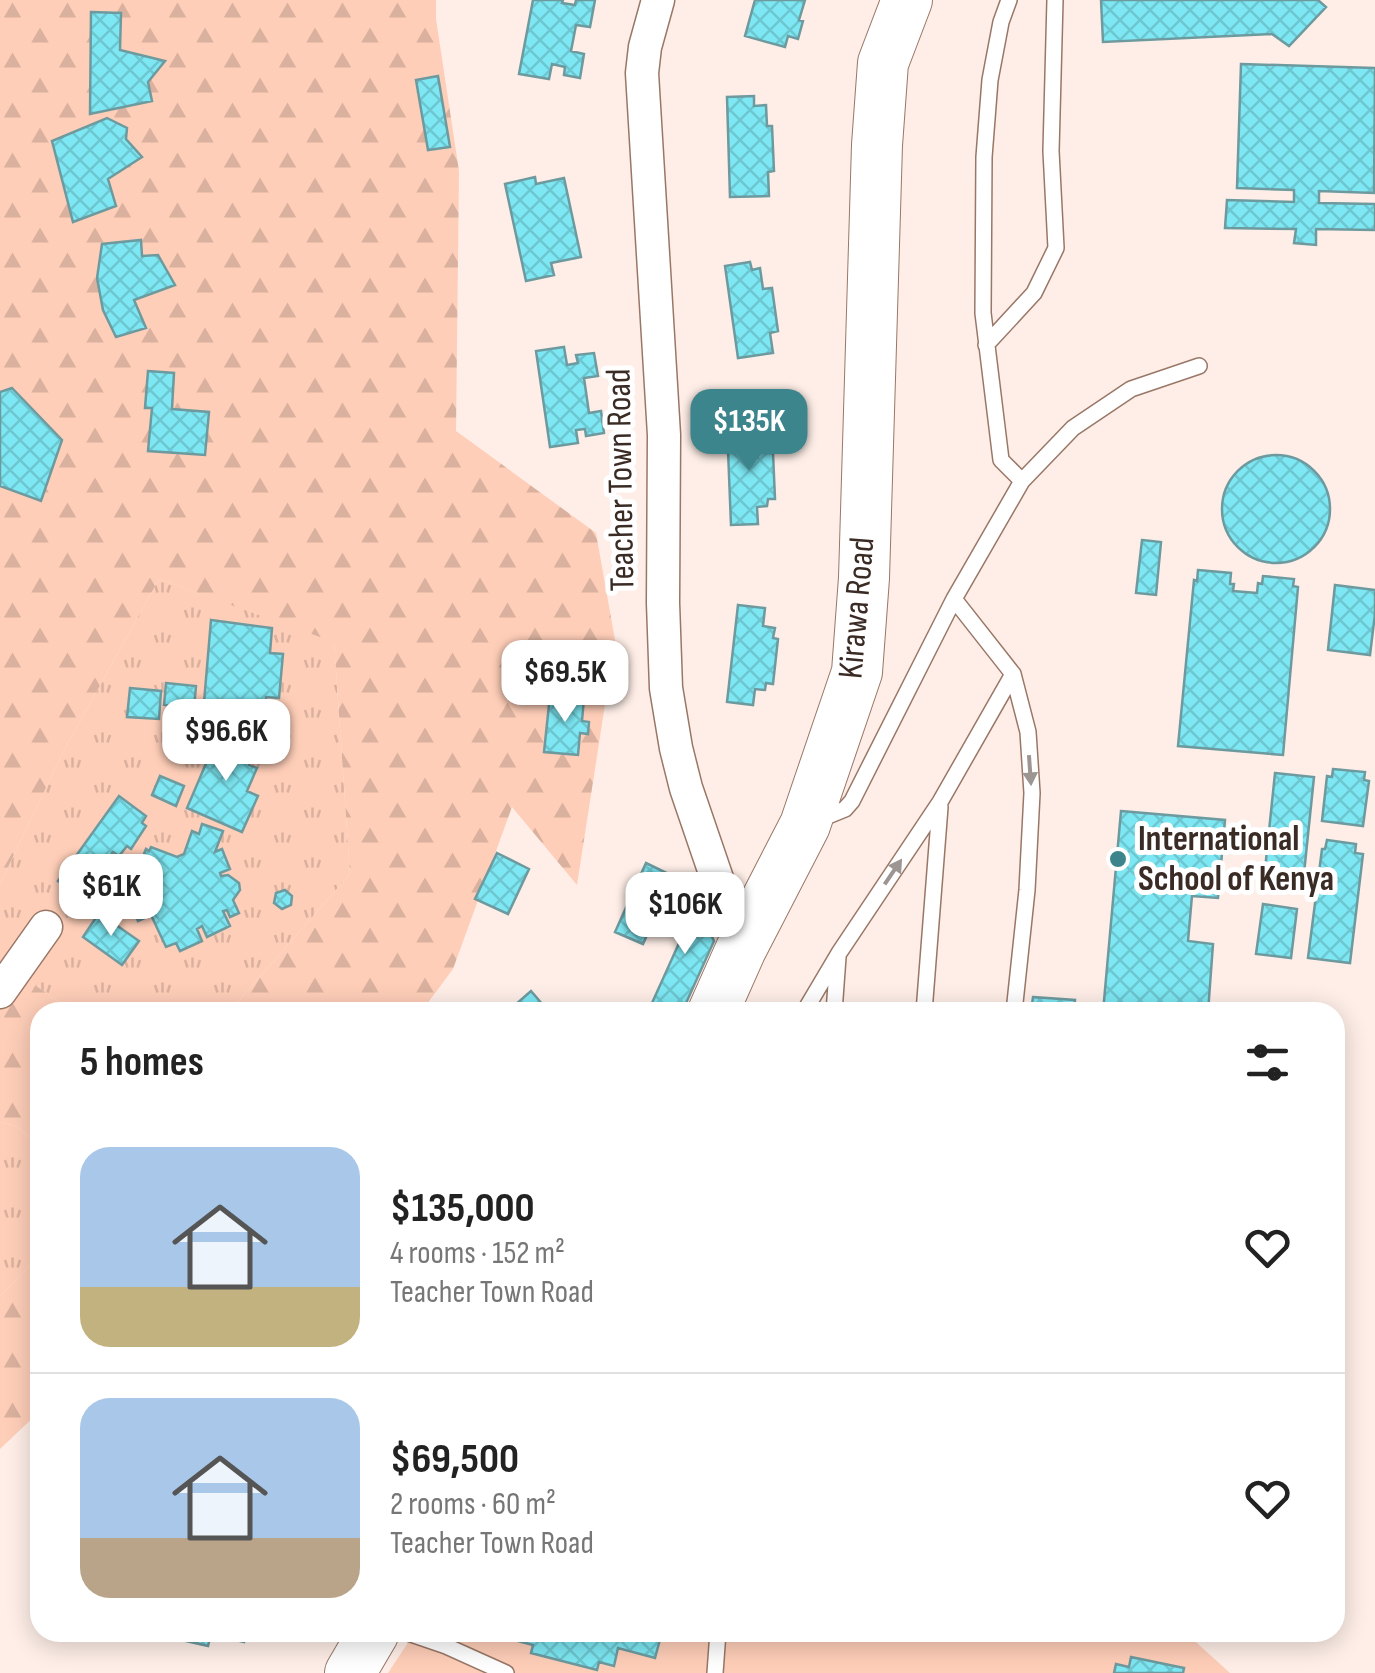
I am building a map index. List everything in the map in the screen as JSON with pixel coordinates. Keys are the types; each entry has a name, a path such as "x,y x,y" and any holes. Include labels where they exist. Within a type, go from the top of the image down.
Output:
{"main road":[{"name":"Kirawa Road","path":"717,1002 806,825 857,672 883,63 907,0"},
{"path":"350,1673 368,1642"}],"street":[{"name":"Teacher Town Road","path":"658,0 642,73 664,434 662,603 666,688 686,788 741,949"},
{"path":"0,992 46,927"}],"lane":[{"path":"1009,0 1000,22 990,80 984,157 983,314 1001,460 1022,480"},
{"path":"986,345 1034,293 1056,248 1051,151 1055,0"},
{"path":"806,825 845,809 852,802 954,599 1022,480 1072,428 1131,388 1199,366"},
{"path":"954,599 1013,674 1028,732 1032,793 1028,890 1015,1002"},
{"path":"810,1002 940,802 1013,674"},
{"path":"925,1002 940,802"},
{"path":"835,1002 839,953"},
{"path":"434,1642 506,1673"},
{"path":"715,1673 717,1642"}],"green space":[{"path":"0,0 436,0 459,171 456,431 596,533 615,640 577,885 512,807 453,969 428,1002 238,1002 350,874 334,642 159,579 62,754 0,884"},
{"path":"159,579 334,641 350,874 238,1002 59,1002 0,961 0,884 62,754"},
{"path":"0,961 59,1002 30,1002 30,1138 18,1127 0,1122"},
{"path":"0,1122 18,1127 30,1138 30,1265 0,1296"},
{"path":"30,1265 30,1420 0,1449 0,1296"},
{"path":"408,1642 1196,1642 1230,1673 388,1673"}],"building":[{"path":"533,0 563,0 562,3 575,5 576,0 595,0 590,27 576,25 571,51 584,54 580,78 564,75 565,67 552,64 549,79 519,74"},
{"path":"755,0 805,0 798,39 788,36 785,47 745,36"},
{"path":"1101,0 1318,0 1326,7 1289,46 1272,34 1103,42"},
{"path":"91,12 121,13 120,50 165,61 148,82 152,101 90,114"},
{"path":"1241,64 1375,68 1374,193 1319,191 1319,203 1375,204 1375,230 1316,229 1316,245 1294,243 1296,229 1225,228 1227,200 1294,202 1294,190 1237,188"},
{"path":"438,76 450,147 428,150 416,80"},
{"path":"754,96 754,106 766,105 767,126 772,126 774,171 768,172 769,196 730,197 727,97"},
{"path":"107,118 127,128 126,139 142,157 108,179 116,206 73,222 52,141"},
{"path":"535,177 536,184 564,178 581,257 551,263 554,275 526,281 505,184"},
{"path":"141,240 142,256 158,255 175,285 134,300 146,328 116,337 103,310 97,278 102,244"},
{"path":"750,262 752,270 760,268 763,289 772,288 778,331 770,333 773,353 738,358 725,266"},
{"path":"564,347 567,365 578,363 576,355 594,353 598,376 584,378 589,413 601,411 604,433 586,436 585,429 576,430 578,443 550,447 536,351"},
{"path":"148,371 174,373 172,409 209,412 205,455 148,451 152,408 145,408"},
{"path":"12,388 62,440 41,501 0,486 0,392"},
{"path":"755,424 756,443 767,442 768,453 773,453 775,499 768,499 767,506 757,507 758,524 731,525 727,425"},
{"path":"1276,455 1297,459 1314,471 1326,488 1330,509 1326,530 1314,547 1297,559 1276,563 1255,559 1238,547 1226,530 1222,509 1226,488 1238,471 1255,459"},
{"path":"1142,540 1161,542 1156,595 1136,593"},
{"path":"1198,570 1231,573 1233,591 1257,593 1263,576 1294,579 1293,586 1298,587 1283,755 1178,746"},
{"path":"1335,585 1375,590 1370,655 1328,650"},
{"path":"738,605 765,608 763,626 775,628 773,638 778,639 773,684 766,683 765,690 755,689 753,705 727,702"},
{"path":"211,620 272,628 270,653 283,654 279,698 266,697 264,719 203,714"},
{"path":"166,683 196,686 194,708 164,705"},
{"path":"130,688 161,691 159,719 127,717"},
{"path":"550,695 584,698 582,721 589,722 588,734 580,733 578,755 544,752"},
{"path":"219,733 256,749 249,765 257,768 247,791 258,796 242,832 187,808"},
{"path":"1333,769 1365,772 1364,780 1369,781 1363,826 1322,821 1327,776 1332,777"},
{"path":"1275,773 1314,777 1302,893 1263,889"},
{"path":"160,776 184,786 176,806 152,795"},
{"path":"119,796 146,816 142,823 146,826 131,849 127,846 119,856 113,852 80,897 58,881"},
{"path":"1121,811 1225,820 1218,898 1192,896 1188,941 1213,944 1209,1002 1104,1002"},
{"path":"202,824 223,831 215,852 222,849 230,869 221,876 228,875 239,883 240,890 233,900 239,913 230,917 227,910 223,911 230,926 207,937 202,926 197,929 202,941 180,951 176,943 166,947 151,915 138,921 127,898 140,892 133,878 137,877 146,849 151,847 177,857 184,854 192,831 199,834"},
{"path":"1327,840 1356,844 1355,853 1363,854 1350,963 1308,958 1322,849"},
{"path":"497,853 529,869 508,914 475,899"},
{"path":"646,863 673,876 643,944 615,932"},
{"path":"285,890 292,896 291,905 282,909 274,903 276,893"},
{"path":"693,896 714,941 687,1002 652,1002 680,941 668,916 683,910 679,902"},
{"path":"1263,904 1297,909 1291,958 1256,954"},
{"path":"99,913 139,941 122,965 83,937"},
{"path":"531,991 540,1002 518,1002"},
{"path":"1033,997 1075,1000 1075,1002 1032,1002"},
{"path":"522,1642 659,1642 655,1658 618,1648 614,1666 599,1662 597,1670 531,1653 533,1645"},
{"path":"1131,1657 1184,1668 1183,1673 1114,1673 1116,1664 1129,1667"}],"place":[{"name":"International School of Kenya","path":"1118,859"}]}
